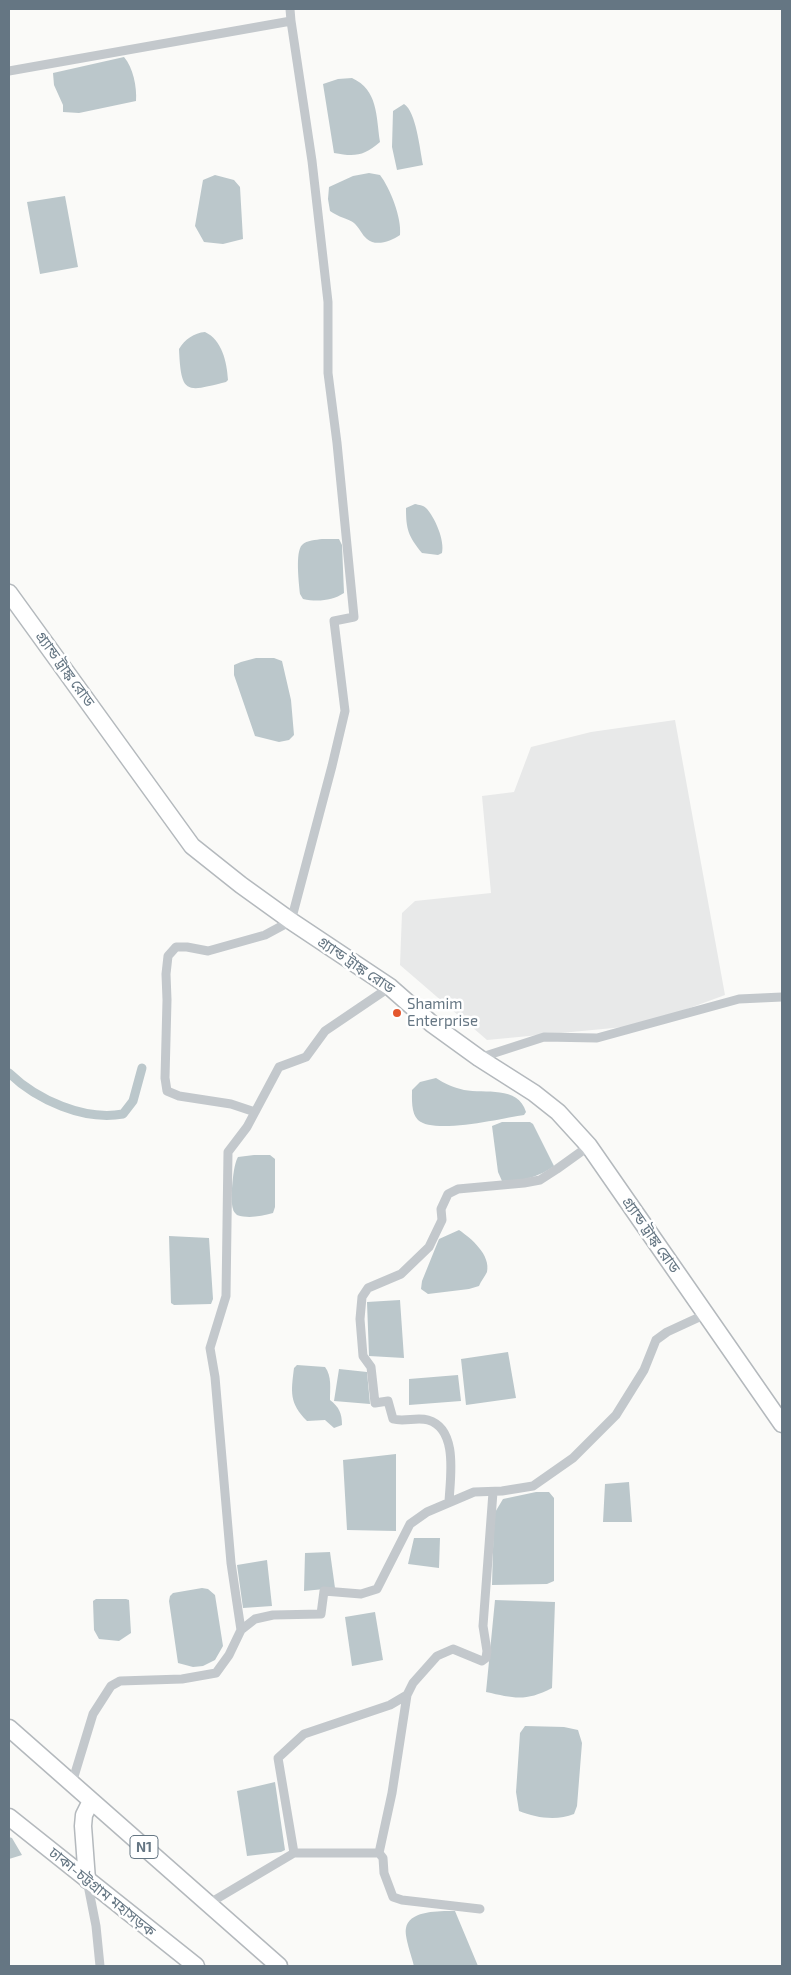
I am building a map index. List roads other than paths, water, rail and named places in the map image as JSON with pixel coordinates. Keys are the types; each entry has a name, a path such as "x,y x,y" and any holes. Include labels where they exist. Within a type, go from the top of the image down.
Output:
{"highway":[{"name":"গ্র্যান্ড ট্রাঙ্ক রোড","path":"9,593 192,846 291,921 390,987 432,1024 479,1058 534,1093 558,1112 589,1146 782,1424"},
{"name":"N1","path":"9,1728 278,1966"},
{"path":"87,1880 83,1826 84,1815 91,1801"},
{"name":"ঢাকা-চট্টগ্রাম মহাসড়ক","path":"9,1817 196,1966"}],"street":[{"path":"255,1112 231,1104 179,1096 166,1091 166,974 168,956 176,947 208,951 265,935 291,921 330,776 345,711 334,621 354,617 337,443 328,373 328,302 312,161 290,9"},
{"path":"9,71 291,21"},
{"path":"241,1630 231,1563 215,1377 210,1348 226,1296 228,1152 247,1128 279,1067 306,1057 325,1031 390,987"},
{"path":"479,1058 544,1037 597,1038 739,999 782,997"},
{"path":"449,1502 451,1460 448,1440 440,1428 429,1420 393,1419 388,1401 375,1403 371,1367 363,1356 360,1319 362,1297 368,1288 401,1274 429,1247 442,1220 441,1209 448,1194 458,1189 540,1180 558,1170 589,1146"},
{"path":"72,1783 93,1714 111,1686 120,1681 182,1679 216,1673 241,1630 254,1618 274,1615 321,1614 324,1592 361,1594 376,1589 410,1524 427,1512 474,1492 493,1492 533,1486 573,1458 616,1415 644,1370 656,1340 667,1332 706,1314"},
{"path":"378,1852 392,1793 407,1695 413,1684 436,1656 453,1650 482,1661 486,1658 487,1651 483,1626 493,1492"},
{"path":"294,1853 278,1758 304,1734 390,1705 407,1695"},
{"path":"208,1904 294,1853 378,1852"},
{"path":"378,1852 383,1858 384,1873 393,1897 402,1900 480,1908"},
{"path":"87,1880 96,1926 100,1966"}],"waterway":[{"path":"9,1073 20,1083 47,1100 77,1111 108,1115 123,1114 133,1101 142,1068"}],"place":[{"name":"Shamim Enterprise","path":"397,1013"}]}
